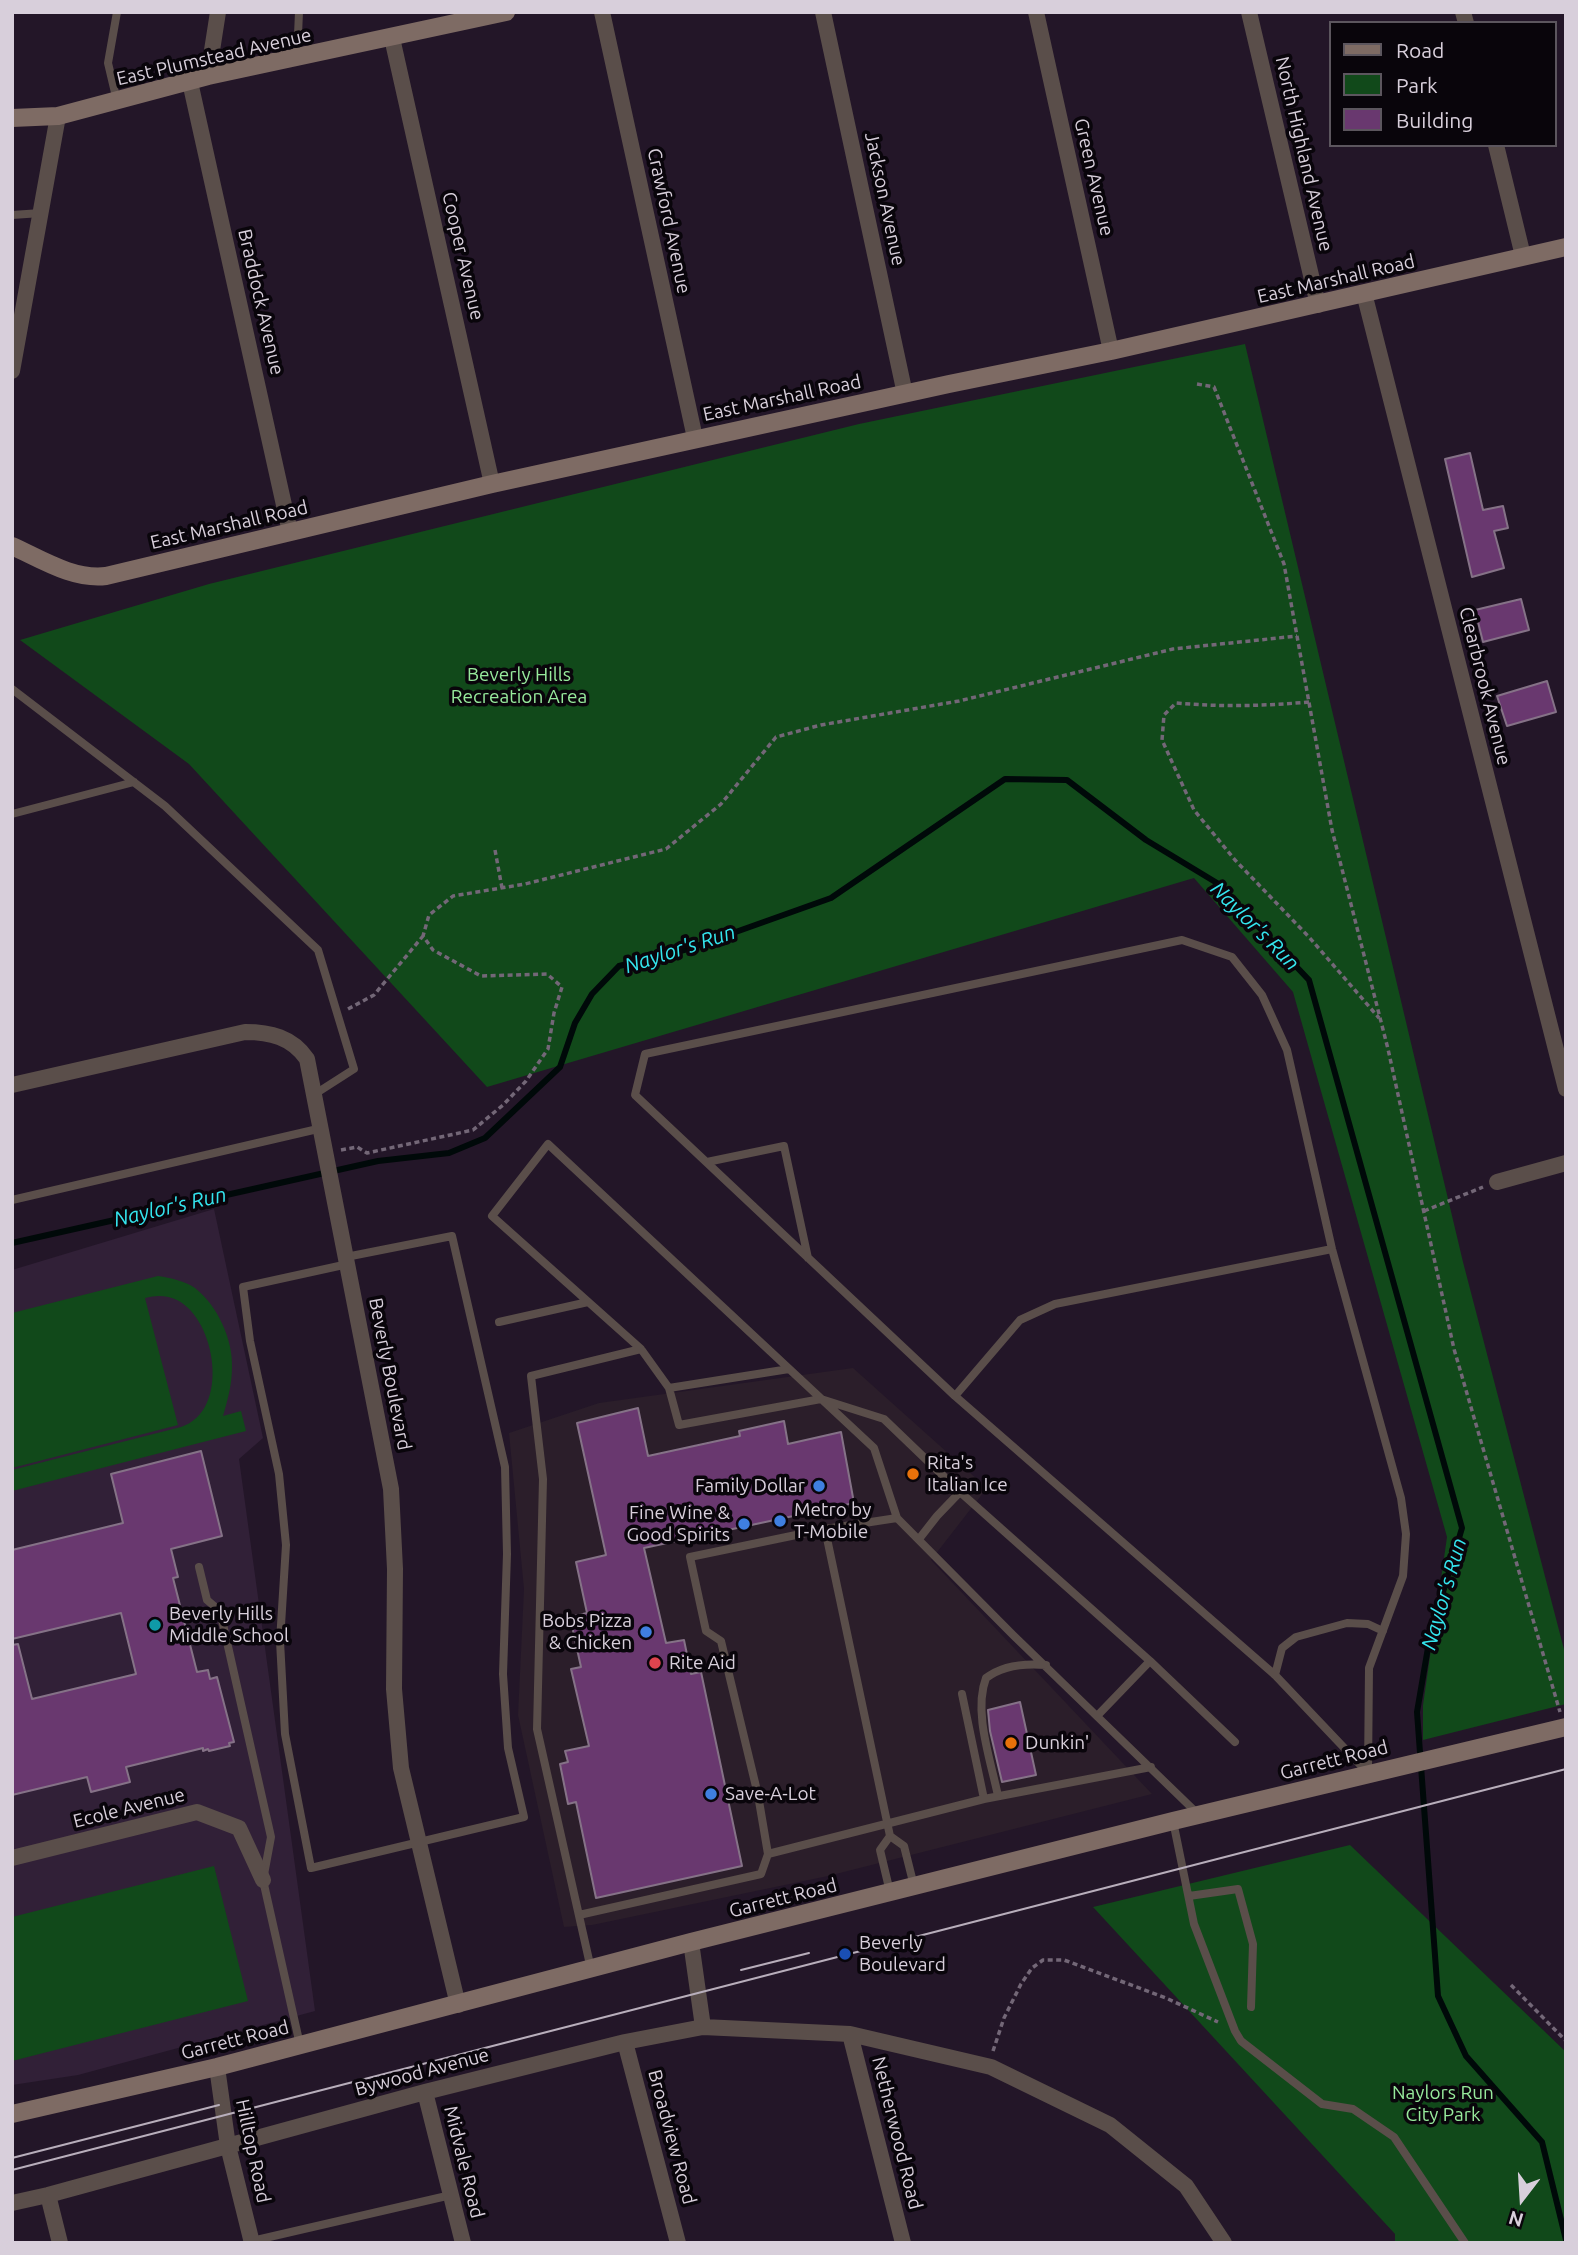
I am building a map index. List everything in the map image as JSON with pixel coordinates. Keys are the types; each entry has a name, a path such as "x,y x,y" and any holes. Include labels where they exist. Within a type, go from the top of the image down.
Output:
{"main road":[{"name":"East Plumstead Avenue","path":"12,118 58,116 208,76 506,12"},
{"name":"East Marshall Road","path":"12,546 62,569 93,577 695,438 1111,351 1566,247"},
{"name":"Garrett Road","path":"12,2113 217,2067 691,1942 1261,1799 1565,1727"}],"street":[{"path":"208,76 218,12"},
{"name":"Crawford Avenue","path":"602,12 695,438"},
{"name":"Jackson Avenue","path":"823,12 905,394"},
{"name":"Green Avenue","path":"1036,12 1111,351"},
{"name":"North Highland Avenue","path":"1249,12 1318,305"},
{"name":"Cooper Avenue","path":"392,38 492,484"},
{"name":"Braddock Avenue","path":"190,82 290,532"},
{"path":"12,371 58,116"},
{"path":"1496,147 1523,256"},
{"name":"Clearbrook Avenue","path":"1364,293 1566,1089"},
{"name":"Beverly Boulevard","path":"12,1085 245,1032 265,1032 299,1047 307,1059 391,1489 395,1569 394,1689 401,1768 458,2005"},
{"path":"1497,1182 1566,1163"},
{"name":"Ecole Avenue","path":"12,1858 197,1812 239,1828 263,1880"},
{"path":"691,1942 703,2027"},
{"name":"Bywood Avenue","path":"12,2203 425,2092 625,2042 703,2027 850,2034"},
{"path":"850,2034 988,2066 1110,2125 1186,2186 1224,2243"},
{"name":"Netherwood Road","path":"850,2034 903,2243"},
{"name":"Broadview Road","path":"625,2042 678,2243"},
{"name":"Hilltop Road","path":"217,2067 228,2146 252,2242"},
{"name":"Midvale Road","path":"425,2092 463,2243"},
{"path":"48,2195 60,2243"}],"lane":[{"path":"117,12 107,62 117,101"},
{"path":"297,58 299,12"},
{"path":"12,215 41,213"},
{"path":"12,689 165,806 318,950 354,1069 315,1094"},
{"path":"12,814 134,782"},
{"path":"1182,940 1232,957 1262,995 1287,1050 1332,1249 1401,1498 1406,1534 1403,1576 1369,1668 1368,1773 1275,1675 955,1396 635,1094 645,1054 1182,940"},
{"path":"12,1200 322,1128"},
{"path":"1199,1815 897,1518 874,1448 821,1399 548,1144 492,1216 641,1349 668,1388 679,1425 821,1399 884,1419 960,1492 1150,1661 1235,1742"},
{"path":"707,1163 784,1146 808,1258"},
{"path":"452,1236 505,1467 507,1554 503,1674 508,1748 524,1817 419,1842 311,1868 285,1734 280,1641 286,1545 279,1474 250,1341 243,1287 452,1236"},
{"path":"955,1396 1020,1320 1055,1304 1332,1249"},
{"path":"499,1322 588,1302"},
{"path":"591,1969 537,1729 543,1479 531,1376 641,1349"},
{"path":"668,1388 789,1369"},
{"path":"919,1539 960,1492"},
{"path":"579,1915 761,1874 768,1854 758,1795 721,1640 706,1631 690,1557 825,1528 897,1518"},
{"path":"825,1528 888,1822 890,1836 880,1850 890,1892"},
{"path":"198,1567 207,1600 220,1611 271,1837 263,1880 300,2045"},
{"path":"1275,1675 1282,1648 1296,1637 1347,1623 1368,1624 1383,1632"},
{"path":"1098,1716 1150,1661"},
{"path":"998,1796 981,1713 982,1688 986,1678 1004,1667 1046,1665"},
{"path":"962,1694 984,1799"},
{"path":"768,1854 984,1799 1151,1767"},
{"path":"1173,1821 1194,1924 1241,2041 1322,2104 1353,2109 1394,2137 1465,2243"},
{"path":"890,1836 904,1846 914,1886"},
{"path":"1189,1896 1238,1889 1253,1944 1251,2007"},
{"path":"252,2242 451,2195"}],"path":[{"path":"1197,384 1214,387 1284,564 1332,830 1380,1019 1454,1349 1565,1727"},
{"path":"337,1014 374,995 423,936 429,915 453,896 502,888 666,849 721,804 776,737 821,725 959,701 1173,649 1297,636"},
{"path":"1309,702 1264,706 1176,703 1164,715 1162,740 1194,810 1235,860 1309,937 1380,1019"},
{"path":"495,850 502,888"},
{"path":"357,1147 367,1153 473,1130 526,1082 548,1049 562,987 547,974 481,976 433,950 423,936"},
{"path":"1423,1211 1497,1182"},
{"path":"988,2066 1004,2018 1021,1984 1032,1968 1043,1959 1063,1960 1166,1998 1235,2031"},
{"path":"1511,1985 1566,2041"}],"shaded area":[{"path":"214,1209 263,1438 239,1459 315,2011 78,2075 12,2085 12,1270"},
{"path":"853,1368 987,1488 931,1560 1152,1794 828,1876 592,1925 564,1927 518,1715 524,1589 509,1433 599,1403"}],"green space":[{"name":"Beverly Hills Recreation Area","path":"1245,344 1463,1262 1566,1657 1566,1704 1423,1740 1423,1705 1447,1537 1293,992 1194,878 487,1087 189,764 20,640 209,584 859,424"},
{"path":"158,1276 178,1280 195,1288 217,1313 227,1334 232,1356 232,1373 223,1416 241,1411 246,1431 12,1491 12,1470 181,1427 197,1418 207,1403 212,1385 209,1344 190,1310 177,1300 161,1296 145,1298 178,1425 12,1468 12,1313"},
{"name":"Naylors Run City Park","path":"1350,1845 1566,2052 1566,2243 1395,2243 1395,2234 1093,1907"},
{"path":"214,1866 248,2001 12,2061 12,1917"}],"building":[{"path":"1470,453 1483,510 1503,506 1508,528 1494,531 1504,568 1472,577 1445,459"},
{"path":"1521,599 1529,630 1483,642 1475,610"},
{"path":"1547,681 1556,712 1507,726 1497,696"},
{"path":"638,1408 648,1456 740,1436 739,1431 784,1421 788,1444 841,1432 854,1503 644,1548 666,1643 684,1640 691,1674 701,1672 742,1866 596,1898 576,1802 568,1804 560,1764 568,1762 565,1751 589,1746 571,1669 581,1667 570,1617 587,1613 576,1562 606,1555 577,1423"},
{"name":"Beverly Hills Middle School","path":"201,1451 222,1536 171,1549 178,1577 173,1578 197,1672 208,1670 210,1679 217,1677 234,1742 229,1743 230,1746 209,1751 203,1751 203,1748 126,1767 130,1782 91,1792 87,1777 12,1795 12,1645 18,1644 32,1699 136,1674 121,1613 12,1639 12,1550 123,1523 111,1474"},
{"name":"Dunkin'","path":"1020,1702 1036,1775 1002,1782 988,1710"}],"waterway":[{"name":"Naylor's Run","path":"12,1243 378,1161 449,1153 485,1138 560,1067 575,1023 592,994 619,966 688,949 831,898 1005,779 1067,780 1146,840 1217,883 1309,980 1462,1528 1430,1636 1417,1712 1438,1996 1466,2056 1542,2142 1566,2240"}],"tram line":[{"path":"12,2170 1566,1769"},
{"path":"741,1970 809,1953"},
{"path":"12,2158 219,2105"}],"place":[{"name":"Rita's Italian Ice","path":"913,1474"},
{"name":"Family Dollar","path":"819,1486"},
{"name":"Metro by T-Mobile","path":"780,1521"},
{"name":"Fine Wine & Good Spirits","path":"744,1524"},
{"name":"Beverly Hills Middle School","path":"155,1625"},
{"name":"Bobs Pizza & Chicken","path":"646,1632"},
{"name":"Rite Aid","path":"655,1663"},
{"name":"Dunkin'","path":"1011,1743"},
{"name":"Save-A-Lot","path":"711,1794"},
{"name":"Beverly Boulevard","path":"845,1954"}]}
